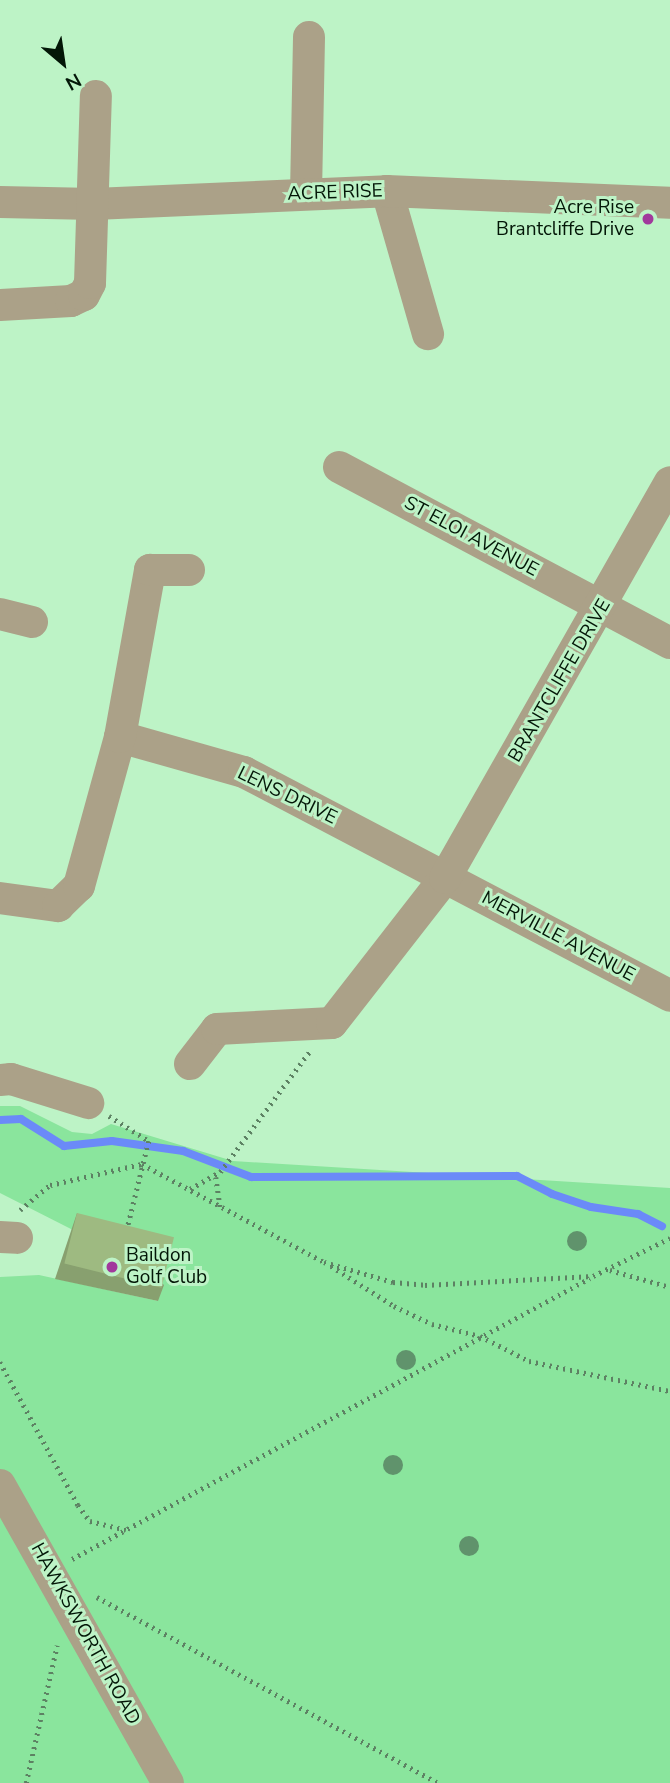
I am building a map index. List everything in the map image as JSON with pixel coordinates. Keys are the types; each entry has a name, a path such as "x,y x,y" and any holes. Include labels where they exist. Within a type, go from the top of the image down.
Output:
{"street":[{"path":"306,194 309,37"},
{"path":"0,305 71,301 84,295 92,272 96,96"},
{"path":"387,191 428,334"},
{"name":"ACRE RISE","path":"0,202 94,204 387,191 670,203"},
{"name":"ST ELOI AVENUE","path":"339,467 670,643"},
{"name":"BRANTCLIFFE DRIVE","path":"332,1023 445,878 603,607 670,482"},
{"path":"0,898 58,906 79,886 120,737 150,569 189,570"},
{"path":"0,614 32,622"},
{"name":"LENS DRIVE","path":"120,737 244,772 445,878"},
{"name":"MERVILLE AVENUE","path":"445,878 670,996"},
{"path":"190,1064 217,1029 332,1023"},
{"path":"0,1080 11,1079 88,1103"},
{"name":"HAWKSWORTH ROAD","path":"0,1485 168,1783"}],"path":[{"path":"220,1207 218,1175 227,1159 332,1023"},
{"path":"88,1103 149,1141 127,1234"},
{"path":"11,1229 50,1185 143,1161 220,1207 324,1262 404,1311 432,1324 480,1336 550,1367 670,1391"},
{"path":"190,1189 218,1175"},
{"path":"50,1572 480,1336 670,1238"},
{"path":"324,1262 393,1282 425,1285 593,1276"},
{"path":"609,1270 670,1287"},
{"path":"0,1362 78,1505 90,1521 125,1530"},
{"path":"50,1572 438,1783"},
{"path":"26,1783 68,1604"}],"green space":[{"path":"0,1106 20,1106 72,1132 92,1134 111,1124 233,1161 670,1188 670,1783 0,1783 0,1277 39,1275 158,1301 71,1229 0,1193"}],"building":[{"name":"Baildon Golf Club","path":"77,1213 174,1237 161,1288 64,1263"}],"waterway":[{"path":"0,1120 21,1119 64,1146 112,1141 183,1151 251,1177 517,1176 552,1194 591,1207 638,1214 662,1226"}],"place":[{"name":"Acre Rise Brantcliffe Drive","path":"648,219"},
{"name":"Baildon Golf Club","path":"112,1267"}]}
